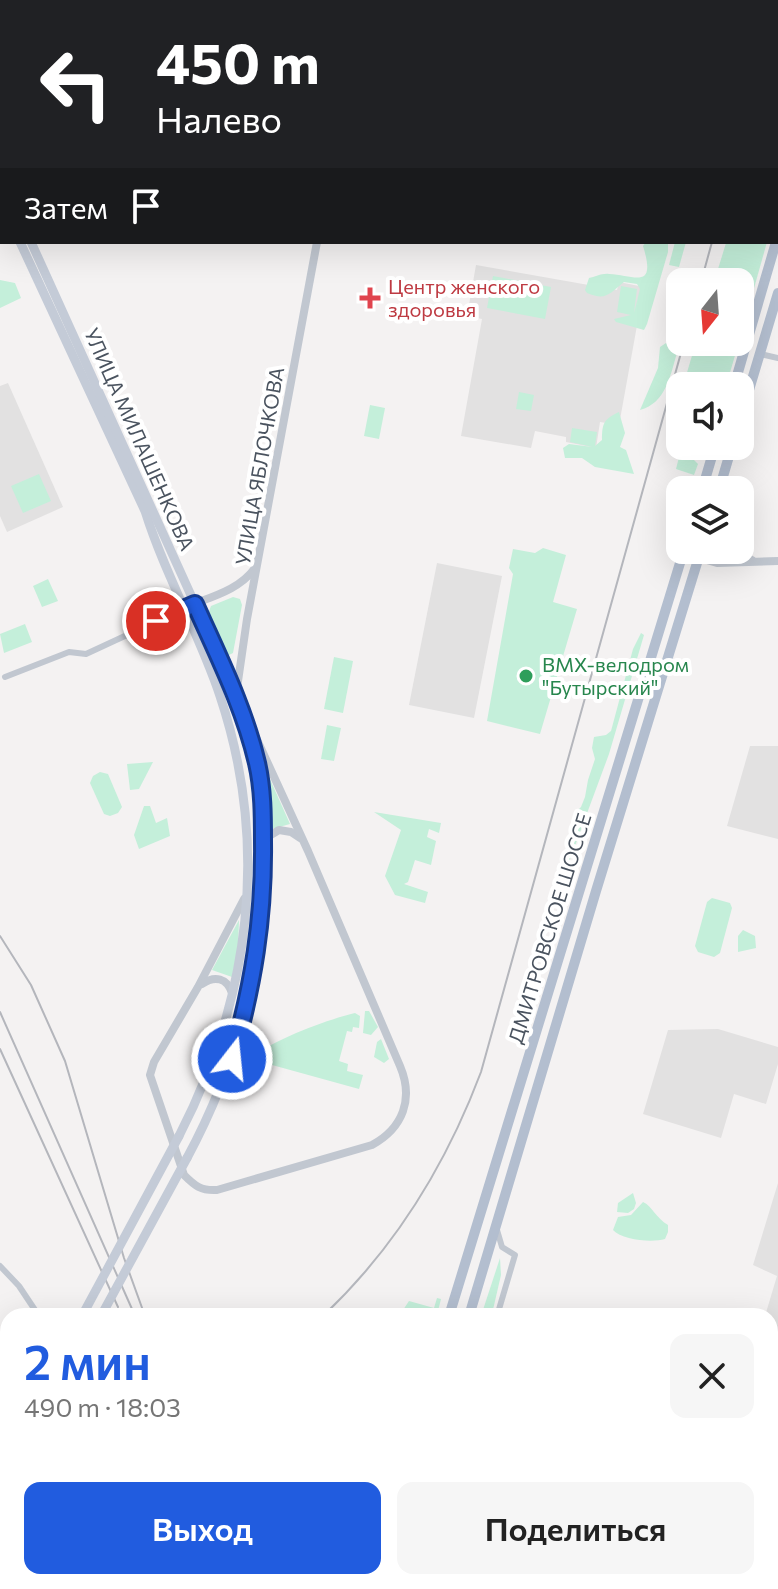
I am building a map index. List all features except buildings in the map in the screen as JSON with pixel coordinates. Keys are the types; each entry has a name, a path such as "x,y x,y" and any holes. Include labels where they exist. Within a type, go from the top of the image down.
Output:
{"main road":[{"name":"УЛИЦА МИЛАШЕНКОВА","path":"21,244 131,481 214,681 239,770 249,878 244,941 232,997 201,1090 86,1308"},
{"name":"УЛИЦА МИЛАШЕНКОВА","path":"32,244 236,696 257,767 263,807 258,949 242,1025 218,1097 105,1308"},
{"path":"738,372 775,244"},
{"path":"754,374 778,293"},
{"name":"ДМИТРОВСКОЕ ШОССЕ","path":"451,1308 680,564"},
{"name":"ДМИТРОВСКОЕ ШОССЕ","path":"471,1308 697,564"}],"street":[{"name":"УЛИЦА ЯБЛОЧКОВА","path":"236,696 249,604 317,244"},
{"path":"760,354 778,358"},
{"path":"756,562 778,561"},
{"path":"5,677 69,652 86,654 229,589 246,579 258,562"},
{"path":"229,589 243,591 249,604"},
{"path":"214,681 228,677 239,666"},
{"path":"240,707 303,840 404,1076 407,1099 398,1123 381,1140 356,1150 206,1191 195,1186 184,1175 150,1075 154,1062 241,909 249,878"},
{"path":"263,851 269,836 279,830 291,832 303,840"},
{"path":"198,987 214,978 221,979 227,983 232,997"},
{"path":"497,1223 502,1247 515,1255 499,1308"},
{"path":"0,1266 34,1308"}],"shaded area":[{"path":"476,265 617,290 619,282 644,287 619,425 600,422 596,448 566,442 566,437 535,431 531,448 461,436 482,319 467,316"},
{"path":"8,383 63,507 7,532 0,516 0,386"},
{"path":"437,563 502,576 474,718 409,705"},
{"path":"750,746 778,746 778,839 727,826"},
{"path":"718,1029 778,1047 778,1064 766,1104 734,1094 721,1138 643,1114 668,1030"},
{"path":"778,1183 778,1308 767,1308 777,1276 753,1265"}],"green space":[{"path":"668,244 644,330 614,319 631,315 617,312 621,286 637,289 634,313 640,289 637,284 624,282 603,296 585,290 589,278 601,275 645,275 647,260 643,246"},
{"path":"674,244 685,244 679,267 669,265"},
{"path":"726,244 766,244 754,288 754,268 718,268"},
{"path":"493,276 551,287 545,319 487,308"},
{"path":"0,280 15,283 21,298 0,308"},
{"path":"666,343 666,356 676,356 671,372 666,372 666,385 661,395 640,410 658,368 660,347"},
{"path":"692,356 735,356 730,372 687,372"},
{"path":"519,392 534,395 531,411 516,409"},
{"path":"370,405 385,408 379,439 364,436"},
{"path":"619,412 625,433 620,447 626,450 634,474 595,467 582,458 565,458 563,448 569,444 593,447 570,442 572,428 597,432 595,446 602,440 605,422"},
{"path":"678,460 694,460 698,464 694,475 676,469"},
{"path":"39,474 51,501 23,513 11,486"},
{"name":"BMX-велодром \"Бутырский\"","path":"543,548 566,555 553,602 577,609 540,734 487,721 513,574 509,568 513,549 535,553"},
{"path":"48,579 58,601 42,607 33,586"},
{"path":"233,597 240,599 242,605 233,653 227,656 223,654 208,614 211,606"},
{"path":"25,624 32,642 4,653 0,634"},
{"path":"641,633 644,635 609,754 566,870 564,864 574,837 573,815 585,797 595,759 592,748 594,737 611,731 633,649"},
{"path":"334,657 353,661 343,713 324,709"},
{"path":"327,725 341,728 334,761 321,759"},
{"path":"153,762 139,789 130,790 127,764"},
{"path":"265,768 290,824 272,829"},
{"path":"100,772 108,774 122,807 110,816 104,814 90,783 93,776"},
{"path":"144,806 150,806 156,823 167,818 170,836 139,849 134,835"},
{"path":"374,812 441,823 439,833 429,829 427,837 436,841 431,865 415,860 408,882 404,884 428,892 425,903 395,895 385,876 401,830"},
{"path":"712,898 730,903 732,908 720,953 714,957 698,952 695,946 707,902"},
{"path":"239,920 238,948 232,977 212,970"},
{"path":"743,930 755,936 756,948 738,952 738,936"},
{"path":"365,1011 369,1011 378,1027 371,1035 363,1033"},
{"path":"355,1013 360,1016 359,1028 353,1027 352,1032 347,1031 339,1061 348,1064 347,1071 363,1075 359,1089 250,1059 300,1032"},
{"path":"381,1039 389,1059 384,1063 374,1057 377,1042"},
{"path":"633,1193 634,1209 628,1213 617,1212 618,1203"},
{"path":"643,1202 668,1225 665,1239 638,1240 613,1230 618,1217 631,1215"},
{"path":"500,1258 501,1275 493,1308 484,1308"},
{"path":"437,1298 441,1299 439,1308 434,1308"},
{"path":"409,1301 434,1308 404,1308"}],"railway":[{"path":"705,268 711,244"},
{"path":"331,1308 373,1262 416,1203 452,1140 481,1072 680,356"},
{"path":"0,936 31,985 65,1061 142,1308"},
{"path":"0,1012 132,1308"},
{"path":"0,1049 118,1307"}],"place":[{"name":"Центр женского здоровья","path":"370,298"},
{"name":"BMX-велодром \"Бутырский\"","path":"526,676"}],"route":[{"path":"156,621 195,604 236,696 257,767 263,807 263,894 252,987 232,1059"}]}
